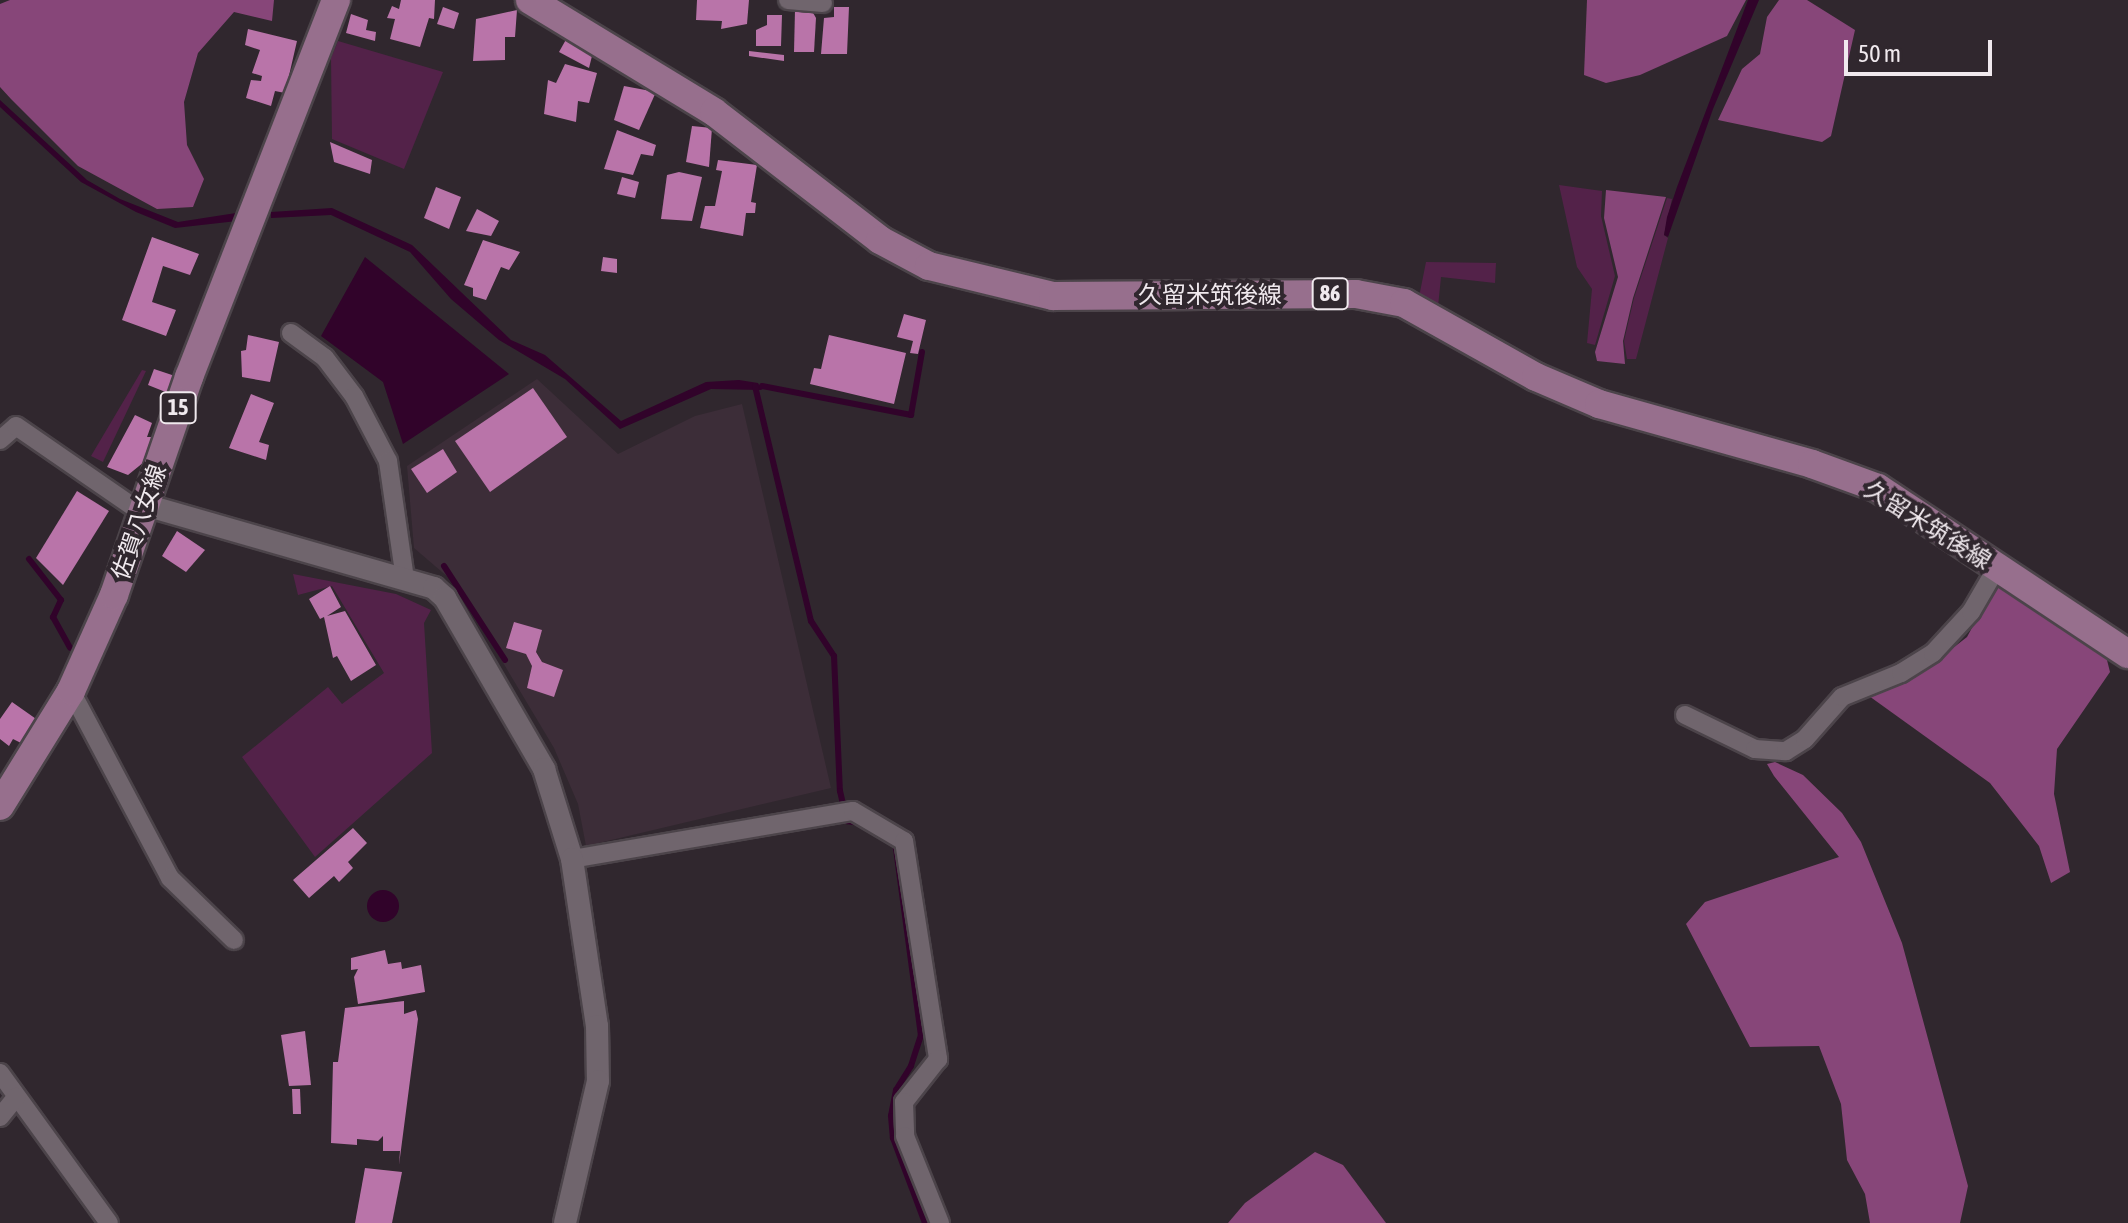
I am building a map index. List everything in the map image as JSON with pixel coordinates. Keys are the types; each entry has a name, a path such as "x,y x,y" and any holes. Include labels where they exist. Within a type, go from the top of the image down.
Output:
{"main road":[{"name":"佐賀八女線","path":"0,806 71,691 336,0"},
{"name":"久留米筑後線","path":"530,0 714,112 880,240 929,266 1010,290 1053,296 1356,294 1404,303 1536,377 1599,404 1812,464 1878,488 2128,654"}],"street":[{"path":"788,0 823,3"},
{"path":"291,333 325,358 354,396 388,461 405,579"},
{"path":"0,414 143,509 405,579 434,588 445,598 544,769 572,859 597,1026 598,1081 565,1223"},
{"path":"0,440 16,426"},
{"path":"1685,715 1755,749 1786,751 1805,739 1842,697 1901,673 1933,653 1971,612 1996,569"},
{"path":"71,691 170,878 234,940"},
{"path":"572,859 853,811 904,841 938,1059 904,1102 905,1136 940,1223"},
{"path":"0,1073 109,1223"},
{"path":"0,1117 16,1097"}],"shaded area":[{"path":"10,0 274,0 272,21 234,12 198,53 184,102 187,145 204,179 193,207 157,209 78,166 0,87 0,4"},
{"path":"1587,0 1746,0 1727,36 1640,75 1606,83 1584,75"},
{"path":"1748,0 1759,0 1713,109 1668,237 1664,235 1667,217 1677,187"},
{"path":"1779,0 1807,0 1855,30 1831,136 1822,142 1718,120 1742,69 1760,54 1767,17"},
{"path":"338,41 443,72 404,169 332,139 331,58"},
{"path":"0,100 87,180 120,199 178,222 236,213 237,221 175,228 136,212 81,182 0,107"},
{"path":"1559,185 1602,191 1601,216 1615,276 1595,345 1587,343 1592,289 1577,267"},
{"path":"1606,190 1666,197 1633,298 1623,341 1625,364 1597,361 1595,352 1618,277 1604,218"},
{"path":"1667,198 1672,199 1664,235 1668,238 1636,359 1627,359 1624,341 1634,298"},
{"path":"332,208 412,245 511,340 545,355 621,421 706,382 739,380 758,383 762,390 711,389 620,429 565,379 499,340 451,299 410,252 331,215 271,218 271,212"},
{"path":"365,257 509,374 403,444 383,382 321,336"},
{"path":"1426,262 1496,263 1495,283 1441,277 1438,307 1419,297"},
{"path":"142,370 146,371 103,462 91,456"},
{"path":"537,379 618,454 695,416 742,404 831,788 586,846 578,804 554,748 456,584 414,548 407,466"},
{"path":"293,574 396,594 431,610 424,623 432,753 315,857 242,757 328,687 342,704 384,673 332,586 298,595"},
{"path":"1996,583 2105,652 2110,672 2057,749 2054,794 2070,872 2051,883 2039,846 1990,783 1869,696 1916,677 1967,637"},
{"path":"1775,762 1803,775 1842,813 1861,842 1902,943 1968,1186 1960,1223 1870,1223 1865,1194 1847,1160 1841,1104 1819,1046 1750,1047 1686,924 1705,902 1839,857 1774,776 1767,764"},
{"path":"383,890 394,895 399,906 394,917 383,922 372,917 367,906 372,895"},
{"path":"1315,1152 1343,1165 1386,1223 1228,1223 1245,1203"}],"building":[{"path":"401,0 435,0 434,19 429,18 420,47 390,39 395,19 387,18 392,6 399,9"},
{"path":"697,0 749,0 747,24 721,29 722,21 696,20"},
{"path":"443,7 459,13 454,29 437,24"},
{"path":"834,7 849,7 847,54 821,54 824,18 834,17"},
{"path":"517,10 515,37 505,37 505,60 473,61 476,19"},
{"path":"795,10 812,11 816,18 814,52 794,52"},
{"path":"351,14 368,20 366,30 376,32 375,41 346,33"},
{"path":"767,15 782,15 781,46 756,46 756,30 767,25"},
{"path":"248,29 297,41 285,93 275,91 271,106 246,98 251,80 261,81 262,76 252,73 260,50 245,45"},
{"path":"568,36 593,52 589,68 559,52"},
{"path":"749,51 784,55 784,61 749,56"},
{"path":"565,64 597,73 589,103 578,101 576,122 544,114 548,80 556,83"},
{"path":"624,86 656,92 639,130 614,120"},
{"path":"692,126 712,128 709,167 686,162"},
{"path":"617,130 656,145 653,156 641,154 633,175 604,169"},
{"path":"330,142 372,160 370,174 334,162"},
{"path":"718,160 757,165 751,202 756,203 755,213 746,213 743,236 700,228 705,206 715,206 722,171 716,170"},
{"path":"679,172 702,177 692,221 661,219 667,175"},
{"path":"622,177 639,182 635,198 617,194"},
{"path":"436,187 461,197 449,229 424,218"},
{"path":"477,209 499,221 491,236 466,231"},
{"path":"152,237 199,254 190,275 163,266 152,302 176,310 166,336 122,320"},
{"path":"483,240 520,252 509,270 501,267 486,300 473,296 473,288 464,285"},
{"path":"603,257 617,259 617,273 601,271"},
{"path":"904,314 926,320 918,354 910,353 913,341 897,337"},
{"path":"248,335 279,342 270,382 242,377 241,351 246,350"},
{"path":"829,335 906,353 894,404 810,384 814,368 821,369"},
{"path":"154,369 175,376 168,393 148,385"},
{"path":"533,388 567,437 490,492 455,441"},
{"path":"251,394 274,403 259,442 269,445 266,460 229,448"},
{"path":"135,415 152,423 147,437 153,437 144,462 128,475 107,467"},
{"path":"443,449 457,472 427,493 411,469"},
{"path":"77,491 109,511 63,585 36,558"},
{"path":"177,531 205,550 186,572 162,556"},
{"path":"330,586 341,607 327,616 345,611 376,665 351,681 337,656 333,658 324,617 320,619 309,599"},
{"path":"514,622 542,630 536,652 542,662 563,670 554,697 527,688 532,666 526,654 506,648"},
{"path":"12,702 39,721 21,743 13,739 9,746 0,739 0,719"},
{"path":"353,828 367,843 348,862 353,868 339,882 334,876 309,898 293,880"},
{"path":"385,950 388,964 401,962 402,969 421,965 425,992 358,1004 354,977 358,969 351,970 351,958"},
{"path":"404,1001 404,1014 416,1010 418,1019 399,1165 400,1151 383,1151 383,1136 378,1141 357,1139 357,1145 331,1143 333,1062 338,1062 345,1008"},
{"path":"305,1031 311,1085 289,1086 281,1035"},
{"path":"292,1089 300,1089 301,1114 293,1114"},
{"path":"365,1168 402,1172 392,1223 355,1223"}],"waterway":[{"path":"762,386 911,415 922,352"},
{"path":"755,386 811,621 834,656 840,791 847,821 860,823"},
{"path":"29,559 61,600 53,617 70,648"},
{"path":"444,566 505,660"},
{"path":"895,841 921,1035 911,1066 896,1090 891,1116 893,1138 925,1223"}]}
